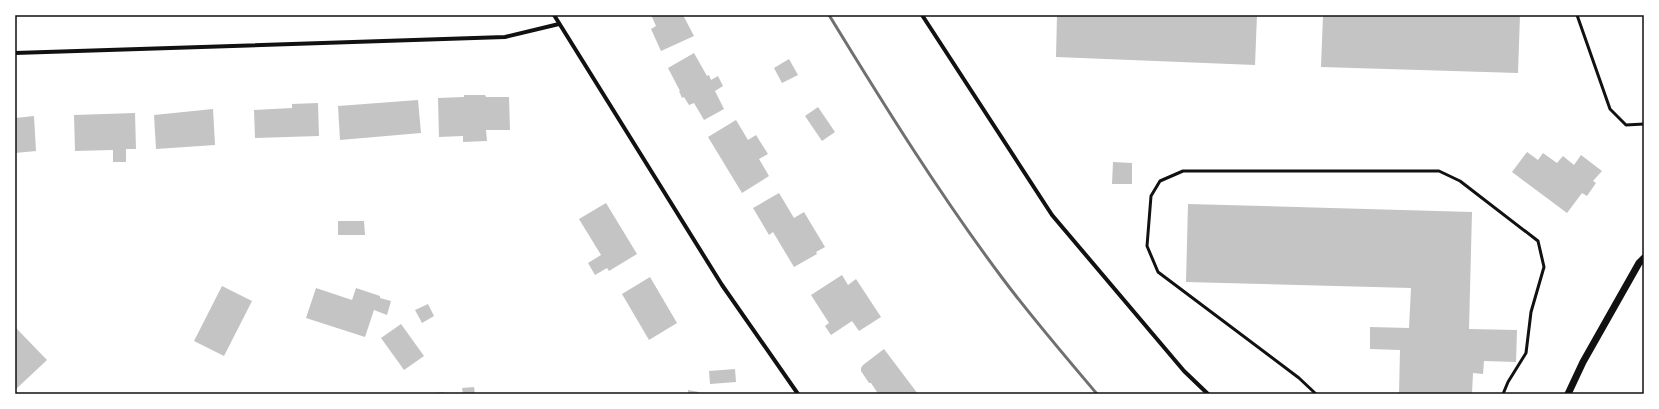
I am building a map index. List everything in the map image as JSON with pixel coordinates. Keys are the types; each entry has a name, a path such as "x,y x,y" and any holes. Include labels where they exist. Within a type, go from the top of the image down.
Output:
{"street":[{"path":"554,15 558,24 722,285 798,394"},
{"path":"922,15 1052,216 1184,371 1208,394"},
{"path":"15,53 505,37 558,24"},
{"path":"1568,394 1583,362 1639,263 1644,258"}],"lane":[{"path":"1577,15 1610,109 1626,125 1644,124"},
{"path":"1316,394 1299,378 1158,272 1147,246 1152,196 1160,180 1183,171 1439,171 1460,181 1538,241 1544,267 1531,312 1526,353 1508,382 1503,394"}],"building":[{"path":"651,15 683,15 694,36 661,51 651,29 656,26"},
{"path":"1057,15 1257,15 1255,65 1056,57"},
{"path":"1323,15 1520,15 1518,73 1321,67"},
{"path":"694,53 707,76 709,75 711,80 718,76 723,86 715,91 724,109 704,120 694,103 689,105 684,97 682,98 668,68"},
{"path":"789,59 798,75 782,83 774,68"},
{"path":"464,95 509,97 510,130 486,130 487,141 463,142 463,136 439,137 438,98 464,97"},
{"path":"418,100 421,133 340,140 338,106"},
{"path":"318,103 319,136 255,138 254,110 292,108 292,104"},
{"path":"818,107 835,132 822,141 805,116"},
{"path":"213,109 215,145 156,149 154,115"},
{"path":"135,113 136,149 126,149 126,162 113,162 113,150 75,151 74,115"},
{"path":"34,116 36,151 15,153 15,118"},
{"path":"736,120 748,140 756,135 768,154 759,159 769,176 742,193 708,137"},
{"path":"1527,152 1538,160 1543,153 1557,163 1563,156 1574,165 1581,155 1602,171 1593,181 1596,183 1587,196 1582,193 1567,213 1512,172"},
{"path":"1113,162 1132,163 1132,184 1112,184"},
{"path":"779,193 794,218 804,212 825,247 816,252 817,254 794,267 773,232 769,235 753,208"},
{"path":"606,203 637,254 609,271 607,268 595,275 588,263 601,255 579,219"},
{"path":"1188,204 1472,212 1469,329 1517,330 1516,362 1484,361 1483,374 1473,373 1472,394 1399,394 1400,350 1370,349 1370,327 1409,328 1411,288 1186,282"},
{"path":"338,221 364,221 365,235 338,235"},
{"path":"842,275 848,285 856,279 881,317 859,331 852,321 831,335 825,326 829,323 811,295"},
{"path":"650,277 677,323 649,340 622,294"},
{"path":"222,286 252,301 224,356 194,341"},
{"path":"316,288 352,300 356,288 391,301 387,315 374,310 365,337 306,318"},
{"path":"428,304 434,316 422,323 415,310"},
{"path":"401,324 424,356 404,370 381,338"},
{"path":"15,327 47,360 15,390"},
{"path":"884,349 918,394 884,394 877,392 871,383 869,383 861,371 861,368"},
{"path":"735,369 736,382 710,384 709,371"},
{"path":"474,387 475,394 463,394 462,388"},
{"path":"688,390 699,392 699,394 688,394"},
{"path":"444,392 444,394 433,394 433,393"}],"railway":[{"path":"829,15 913,149 957,215 1003,279 1097,394"}]}
